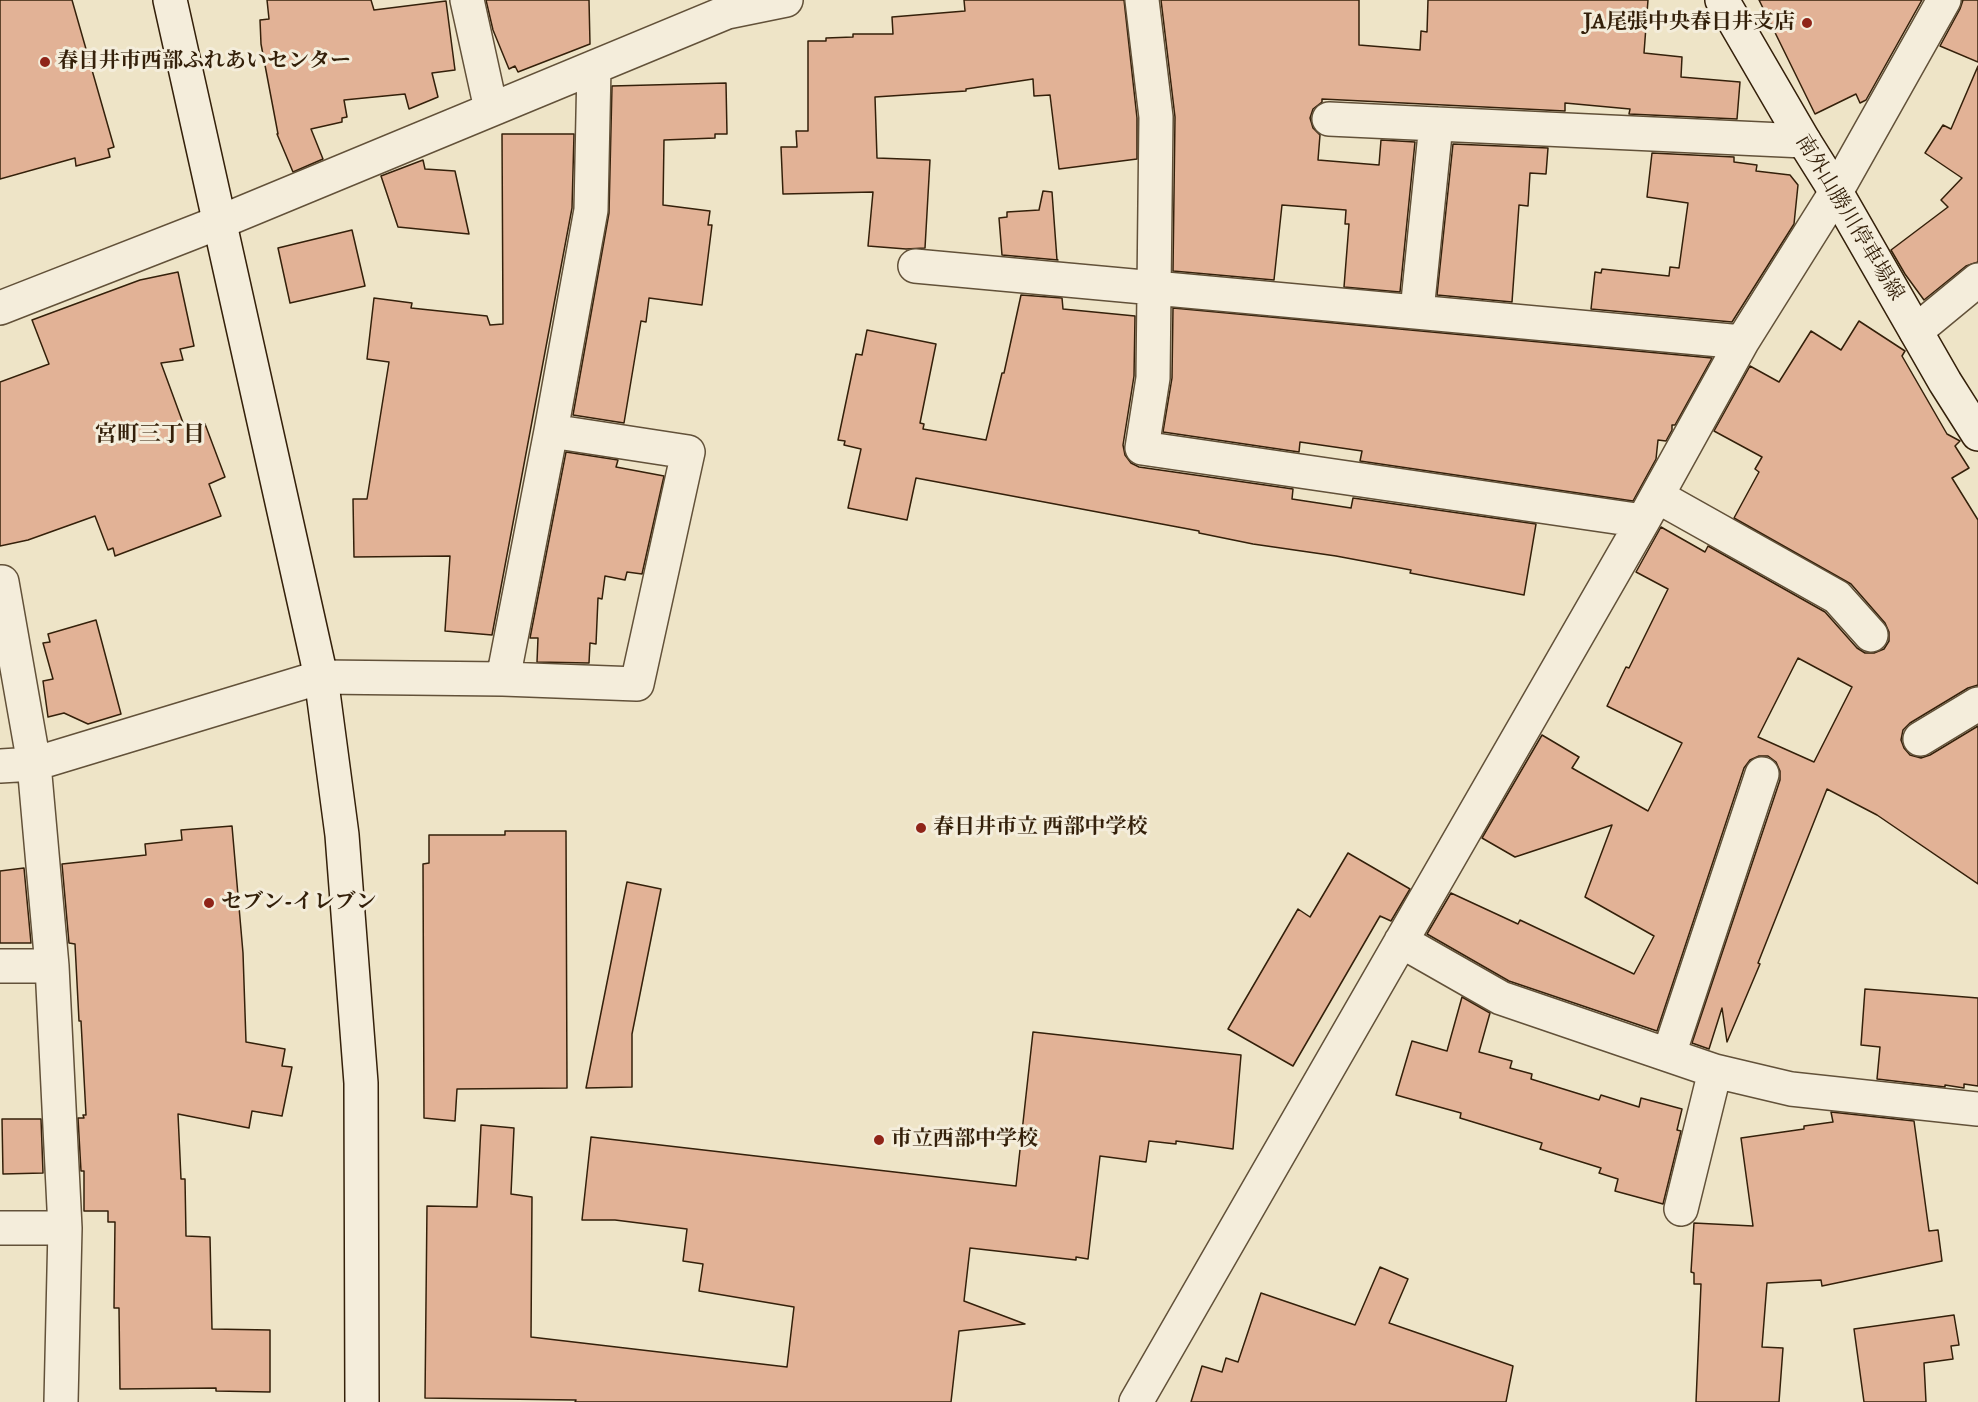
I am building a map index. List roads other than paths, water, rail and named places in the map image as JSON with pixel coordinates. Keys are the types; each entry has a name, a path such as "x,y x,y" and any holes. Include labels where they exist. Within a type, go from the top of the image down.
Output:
{"street":[{"path":"170,0 321,677 342,835 362,1083 363,1402"},
{"path":"467,0 491,108"},
{"path":"0,308 220,222 727,12 786,0"},
{"path":"1142,0 1156,117 1153,378 1142,448 1650,508 1837,597 1871,635"},
{"name":"南外山勝川停車場線","path":"1722,0 1978,434"},
{"path":"1136,1402 1650,508 1742,342 1836,192 1944,0"},
{"path":"503,679 591,210 594,67"},
{"path":"1329,119 1804,141"},
{"path":"1417,311 1436,124"},
{"path":"915,266 1742,342"},
{"path":"1916,331 1978,280"},
{"path":"0,766 34,764 321,677 503,679 637,684 688,452 551,431"},
{"path":"0,582 2,582 34,764 52,966 64,1228 61,1402"},
{"path":"1920,739 1978,704"},
{"path":"1670,1054 1762,774"},
{"path":"1401,942 1501,998 1715,1071 1791,1089 1978,1109"},
{"path":"0,966 52,966"},
{"path":"1681,1209 1715,1071"},
{"path":"0,1228 64,1228"}],"place":[{"name":"JA尾張中央春日井支店","path":"1807,23"},
{"name":"春日井市西部ふれあいセンター","path":"45,62"},
{"name":"春日井市立 西部中学校","path":"921,828"},
{"name":"セブン-イレブン","path":"209,903"},
{"name":"市立西部中学校","path":"879,1140"}],"district":[{"name":"宮町三丁目","path":"150,436"}]}
